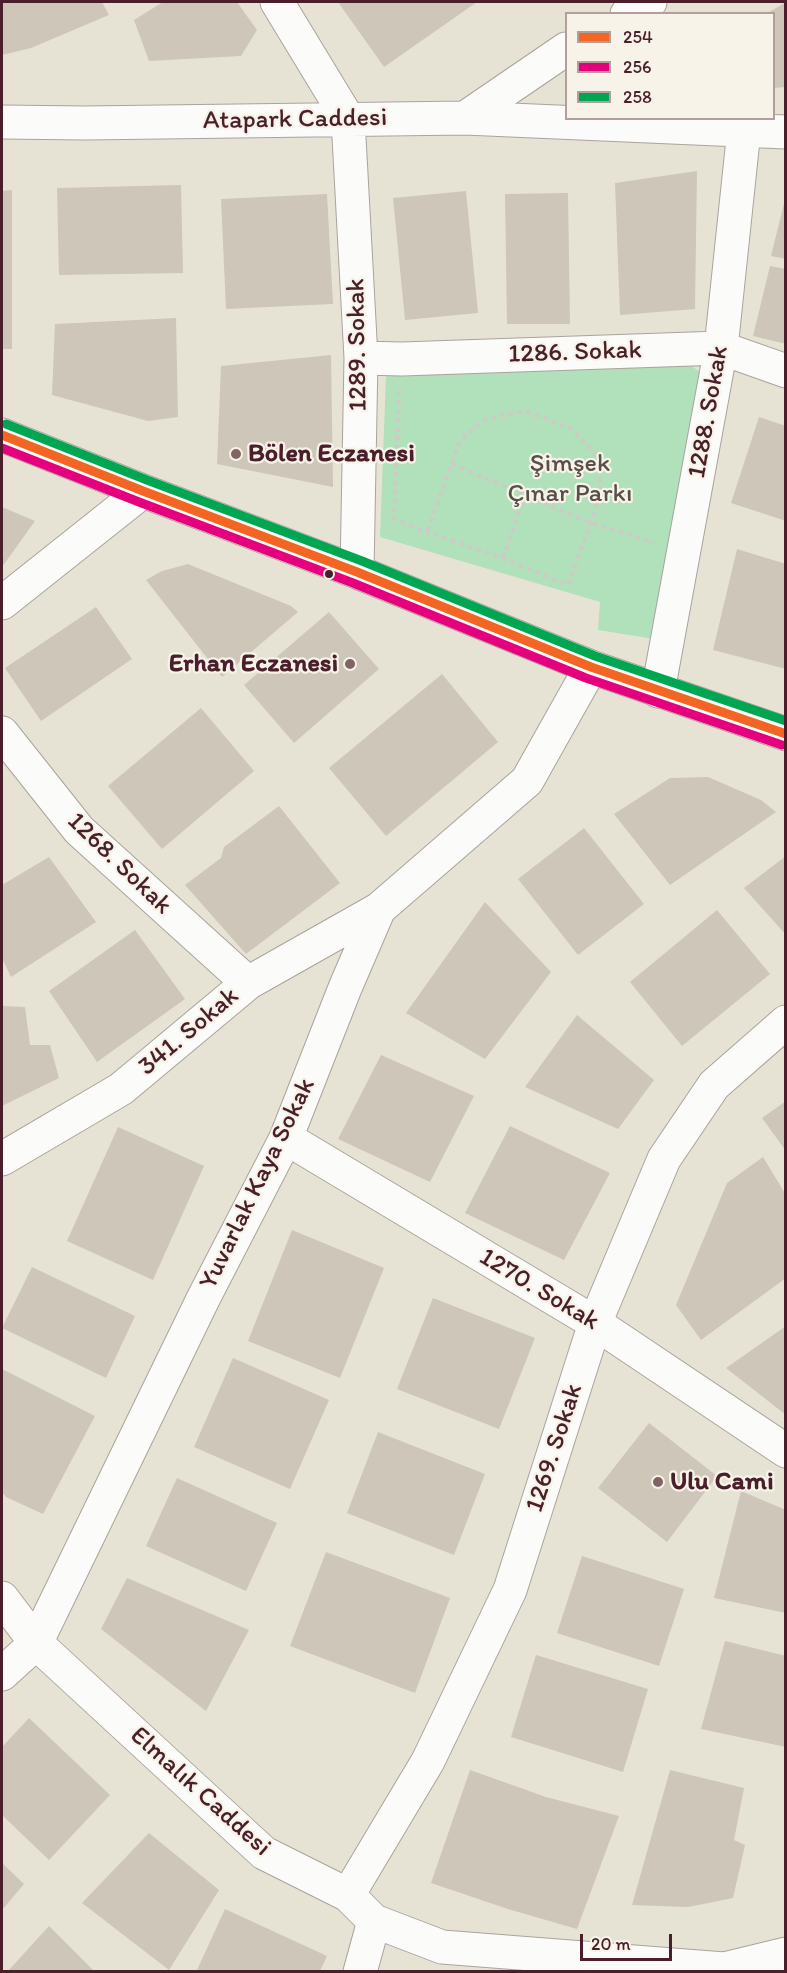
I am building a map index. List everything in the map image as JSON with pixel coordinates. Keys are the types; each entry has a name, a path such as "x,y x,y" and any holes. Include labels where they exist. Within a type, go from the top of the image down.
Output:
{"street":[{"path":"277,2 348,119"},
{"path":"631,12 650,2"},
{"path":"465,118 565,50"},
{"name":"Atapark Caddesi","path":"2,122 465,118 786,132"},
{"name":"1289. Sokak","path":"348,119 361,358 357,572"},
{"name":"1288. Sokak","path":"658,691 722,348 744,130"},
{"name":"1286. Sokak","path":"361,358 402,359 722,348 786,371"},
{"path":"2,435 357,572 591,667 786,734"},
{"path":"2,603 143,491"},
{"name":"Yuvarlak Kaya Sokak","path":"2,1674 36,1643 204,1297 286,1138 379,909 527,782 591,667"},
{"name":"1268. Sokak","path":"2,733 79,830 248,983"},
{"name":"341. Sokak","path":"2,1159 121,1089 248,983 379,909"},
{"name":"1269. Sokak","path":"348,1895 428,1761 510,1590 595,1323 664,1159 714,1085 786,1022"},
{"name":"1270. Sokak","path":"286,1138 595,1323 786,1451"},
{"name":"Elmalık Caddesi","path":"2,1598 36,1643 264,1853 348,1895 374,1921 441,1947 475,1950 724,1969 786,1954"},
{"path":"360,1971 374,1921"}],"path":[{"path":"402,359 394,519 427,532 504,558 568,585 601,494 599,458 570,428 526,411 487,418 460,440 427,532"},
{"path":"452,464 591,523 664,546"},
{"path":"504,558 525,495"}],"green space":[{"name":"Şimşek Çınar Parkı","path":"689,364 704,375 654,639 598,630 600,602 380,537 386,375"}],"building":[{"path":"2,2 102,2 109,15 31,48 2,55"},
{"path":"163,2 237,2 257,30 241,56 149,61 134,20"},
{"path":"338,2 477,2 384,67"},
{"path":"786,2 786,87 775,88 775,12 769,12"},
{"path":"697,171 695,309 620,315 615,183"},
{"path":"181,185 183,273 59,275 57,188"},
{"path":"12,190 12,349 2,349 2,191"},
{"path":"466,191 478,313 405,320 393,198"},
{"path":"568,193 570,324 507,324 505,194"},
{"path":"327,194 333,304 226,309 221,199"},
{"path":"786,199 786,259 771,256"},
{"path":"770,266 786,269 786,344 753,336"},
{"path":"176,318 178,417 148,421 52,395 55,324"},
{"path":"331,355 333,487 217,464 221,366"},
{"path":"759,417 786,426 786,521 731,503"},
{"path":"2,507 35,521 2,567"},
{"path":"737,549 786,564 786,669 713,650"},
{"path":"188,564 291,606 298,612 222,677 146,580 162,571"},
{"path":"96,607 132,659 41,721 5,668"},
{"path":"329,612 379,669 294,743 244,685"},
{"path":"442,674 498,742 386,836 329,768"},
{"path":"201,708 254,771 162,849 108,786"},
{"path":"708,777 761,800 776,812 670,885 614,814 670,778"},
{"path":"279,806 340,883 246,954 185,885 221,858 224,847"},
{"path":"584,828 644,904 578,955 518,879"},
{"path":"786,856 786,935 744,888"},
{"path":"49,857 96,922 11,977 2,958 2,885"},
{"path":"485,902 551,972 485,1059 406,1013"},
{"path":"717,910 770,974 682,1046 630,982"},
{"path":"135,930 185,999 97,1062 49,991"},
{"path":"2,1006 25,1007 30,1045 50,1045 59,1078 2,1106"},
{"path":"577,1015 654,1080 618,1129 525,1087"},
{"path":"381,1055 474,1096 430,1182 338,1139"},
{"path":"786,1101 786,1151 762,1118"},
{"path":"510,1126 610,1173 564,1260 465,1213"},
{"path":"118,1127 204,1166 153,1280 67,1241"},
{"path":"763,1157 786,1195 786,1278 701,1340 676,1305 727,1183"},
{"path":"292,1230 384,1268 340,1378 248,1341"},
{"path":"32,1267 135,1316 106,1378 2,1328"},
{"path":"433,1298 535,1338 499,1429 397,1389"},
{"path":"786,1326 786,1415 726,1368"},
{"path":"233,1358 329,1400 290,1489 194,1447"},
{"path":"2,1369 95,1416 43,1514 6,1497 2,1492"},
{"name":"Ulu Cami","path":"649,1423 717,1476 667,1542 598,1488"},
{"path":"378,1432 485,1474 454,1555 347,1513"},
{"path":"177,1478 277,1523 246,1591 146,1546"},
{"path":"741,1491 786,1510 786,1613 714,1598"},
{"path":"326,1552 450,1598 415,1693 290,1646"},
{"path":"582,1556 684,1589 659,1666 557,1633"},
{"path":"127,1578 249,1630 206,1711 101,1629"},
{"path":"725,1641 786,1656 786,1747 701,1729"},
{"path":"536,1655 648,1689 623,1772 511,1737"},
{"path":"29,1718 110,1795 49,1860 2,1815 2,1747"},
{"path":"470,1770 546,1797 619,1816 577,1929 431,1883"},
{"path":"670,1770 744,1788 734,1840 745,1845 733,1898 688,1907 632,1905"},
{"path":"149,1833 219,1890 169,1970 82,1903"},
{"path":"2,1863 24,1884 2,1910"},
{"path":"225,1909 327,1956 320,1971 197,1970"},
{"path":"49,1926 94,1971 8,1971"}],"transit line":[{"name":"258","path":"6,424 362,561 595,656 786,721"},
{"name":"254","path":"2,435 357,572 591,667 786,734"},
{"name":"256","path":"2,448 353,583 586,678 782,745"}],"place":[{"name":"Bölen Eczanesi","path":"236,454"},
{"name":"Erhan Eczanesi","path":"350,664"},
{"name":"Ulu Cami","path":"658,1482"}]}
